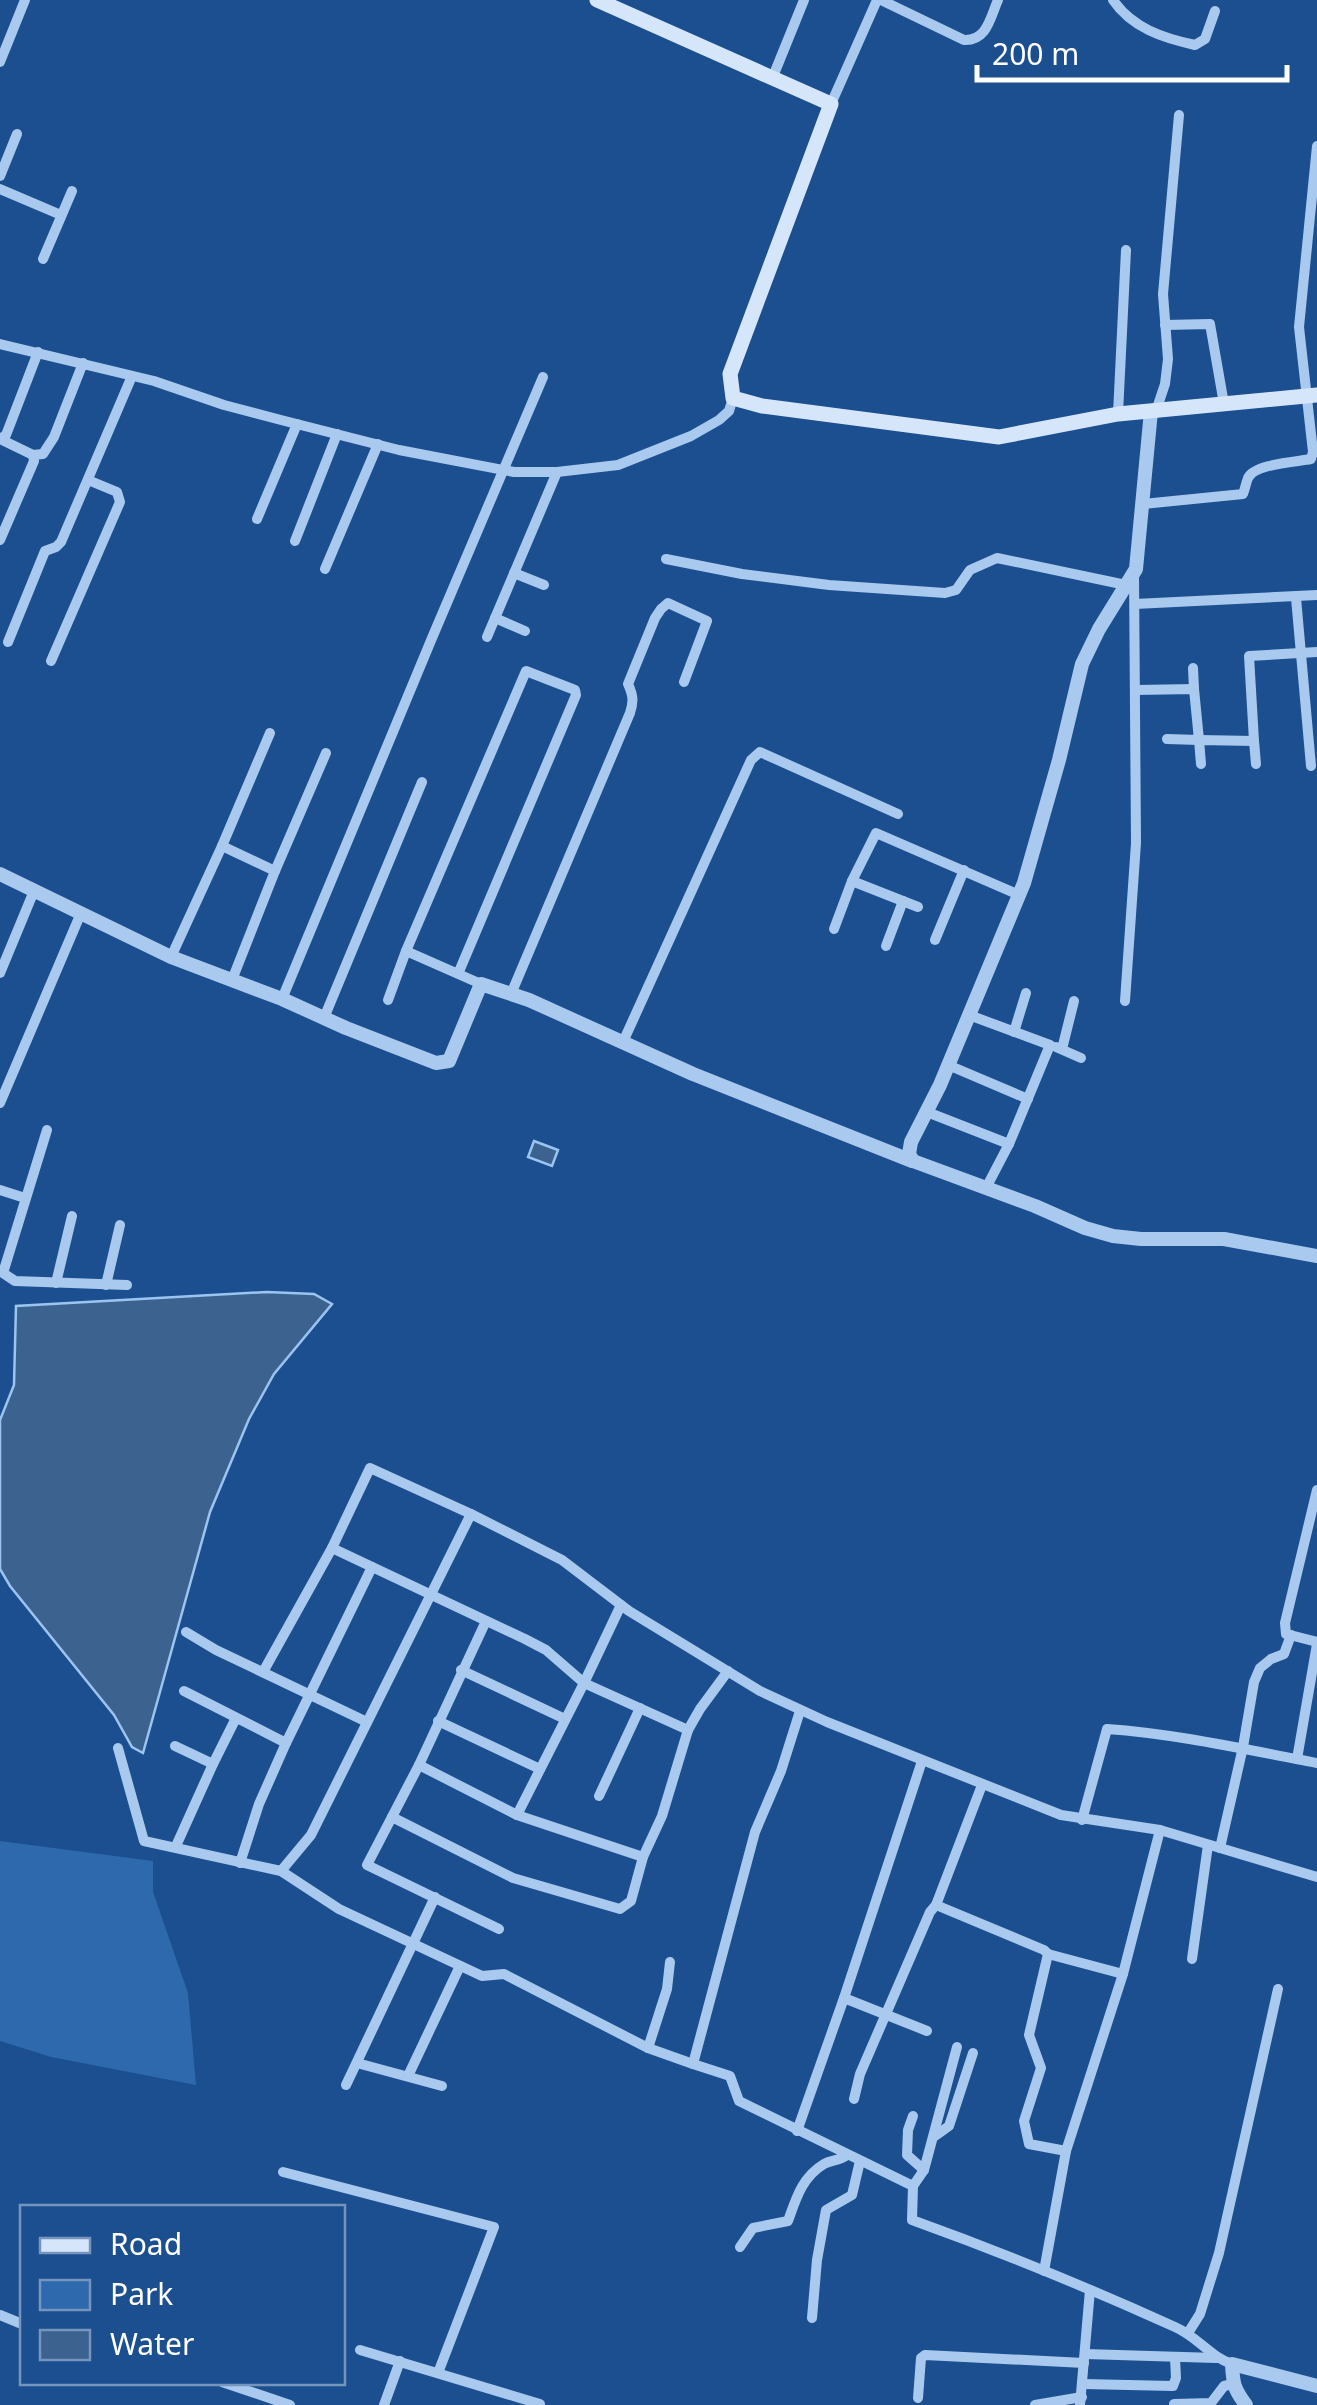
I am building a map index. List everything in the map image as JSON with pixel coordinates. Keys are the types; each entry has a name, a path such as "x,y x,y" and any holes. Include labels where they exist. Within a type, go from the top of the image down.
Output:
{"main road":[{"path":"597,0 634,8 772,79 831,104 730,374 733,398 762,406 999,437 1118,414 1312,396"}],"street":[{"path":"0,62 25,0"},
{"path":"772,79 804,0"},
{"path":"831,104 879,0 964,40 973,40 984,34 998,0"},
{"path":"1113,0 1126,18 1150,31 1195,45 1204,39 1215,11"},
{"path":"1126,1002 1136,843 1135,604 1130,578 1153,411 1165,384 1168,359 1163,294 1179,115"},
{"path":"0,176 17,134"},
{"path":"1142,504 1243,494 1252,472 1314,462 1312,396 1299,327 1317,146"},
{"path":"0,189 61,215"},
{"path":"43,259 72,191"},
{"path":"1118,414 1126,250"},
{"path":"1165,325 1210,324 1224,404"},
{"path":"0,344 132,376 296,424 503,470 556,472 618,464 691,436 729,411 733,398"},
{"path":"38,352 6,434 0,439 34,455 43,454 54,437 82,363"},
{"path":"8,642 45,551 61,542 132,376"},
{"path":"282,999 543,378"},
{"path":"257,520 296,424"},
{"path":"294,541 337,434"},
{"path":"325,569 378,444"},
{"path":"0,540 34,455"},
{"path":"487,636 556,472"},
{"path":"51,661 120,502 117,492 88,480"},
{"path":"666,559 742,574 945,593 956,590 970,570 997,558 1130,578"},
{"path":"514,573 544,586"},
{"path":"913,1161 908,1154 911,1142 948,1065 1019,895 1059,760 1082,664 1130,578"},
{"path":"1135,604 1317,595"},
{"path":"1296,598 1311,766"},
{"path":"510,994 630,713 633,703 628,684 655,618 668,603 707,621 684,682"},
{"path":"495,618 525,631"},
{"path":"1256,764 1249,656 1317,652"},
{"path":"1193,668 1201,764"},
{"path":"388,1000 524,671 575,690 576,695 458,974"},
{"path":"1136,690 1194,688"},
{"path":"170,956 270,732"},
{"path":"1167,739 1254,741"},
{"path":"623,1042 751,760 760,752 898,814"},
{"path":"232,980 326,753"},
{"path":"324,1018 422,782"},
{"path":"834,928 886,808"},
{"path":"876,833 1019,895"},
{"path":"222,846 275,872"},
{"path":"935,940 964,870"},
{"path":"0,874 170,956 436,1063 449,1061 481,984"},
{"path":"852,881 918,907"},
{"path":"0,973 34,890"},
{"path":"886,946 903,901"},
{"path":"0,1103 81,913"},
{"path":"406,951 529,1000 692,1074 1086,1228 1112,1236 1224,1239 1317,1256"},
{"path":"1014,1032 1026,993"},
{"path":"986,1188 1056,1047 1074,1001"},
{"path":"968,1015 1081,1058"},
{"path":"948,1065 1028,1099"},
{"path":"926,1112 1009,1144"},
{"path":"47,1130 2,1273 15,1281 127,1286"},
{"path":"0,1190 24,1198"},
{"path":"56,1283 72,1216"},
{"path":"106,1284 120,1226"},
{"path":"263,1672 332,1548 370,1468 562,1560 622,1605 728,1672 800,1711 1060,1815 1160,1830 1317,1877"},
{"path":"1298,1759 1317,1643 1286,1634 1285,1623 1317,1490"},
{"path":"282,1871 310,1835 471,1514"},
{"path":"332,1548 546,1650 584,1683 688,1730"},
{"path":"240,1863 259,1804 286,1743 372,1568"},
{"path":"517,1815 622,1605"},
{"path":"486,1621 367,1865 498,1929"},
{"path":"186,1632 367,1722"},
{"path":"1192,1958 1214,1846 1243,1747 1254,1682 1260,1668 1284,1654 1291,1634"},
{"path":"462,1670 565,1720"},
{"path":"392,1818 513,1878 620,1909 631,1901 642,1857 662,1816 688,1730 728,1672"},
{"path":"184,1691 286,1743"},
{"path":"600,1796 640,1708"},
{"path":"693,2064 755,1832 800,1711"},
{"path":"176,1846 236,1718"},
{"path":"438,1721 540,1769"},
{"path":"1082,1820 1107,1729 1243,1747 1317,1763"},
{"path":"175,1746 213,1764"},
{"path":"118,1748 144,1841 282,1871 339,1909 460,1966 482,1976 504,1974 648,2048 730,2076 739,2101 913,2186"},
{"path":"797,2131 922,1761"},
{"path":"419,1765 517,1815 642,1857"},
{"path":"854,2099 860,2074 936,1905 982,1785"},
{"path":"1044,2271 1066,2151 1122,1974 1160,1830"},
{"path":"346,2085 436,1897"},
{"path":"936,1905 1048,1954 1122,1974"},
{"path":"1048,1954 1029,2035 1040,2068 1024,2121 1029,2144 1066,2151"},
{"path":"648,2048 667,1988 670,1962"},
{"path":"408,2076 460,1966"},
{"path":"1188,2332 1200,2314 1219,2253 1278,1988"},
{"path":"844,1998 927,2031"},
{"path":"957,2048 924,2170 913,2186 912,2220 1188,2332 1216,2358"},
{"path":"934,2136 949,2126 973,2053"},
{"path":"357,2062 442,2086"},
{"path":"913,2116 908,2130 908,2156 924,2170"},
{"path":"740,2247 752,2228 788,2221 802,2184 827,2161 834,2162 846,2155"},
{"path":"812,2318 826,2210 852,2194 860,2161"},
{"path":"283,2172 494,2227 438,2372"},
{"path":"1035,2405 1081,2401 1090,2290"},
{"path":"360,2350 540,2404"},
{"path":"918,2398 919,2366 926,2355 1216,2358 1317,2386"},
{"path":"1083,2384 1173,2386 1175,2358"},
{"path":"384,2405 400,2361"},
{"path":"1232,2364 1237,2395 1249,2404"},
{"path":"1174,2404 1211,2403 1224,2386 1233,2384"},
{"path":"231,2385 290,2405"}],"green space":[{"path":"0,1841 153,1861 153,1892 188,1993 196,2085 51,2057 0,2041"}],"water":[{"path":"534,1141 558,1150 552,1166 528,1157"},
{"path":"267,1292 314,1294 332,1304 274,1374 249,1419 210,1512 143,1753 132,1747 114,1715 0,1569 0,1420 14,1385 16,1306"}]}
